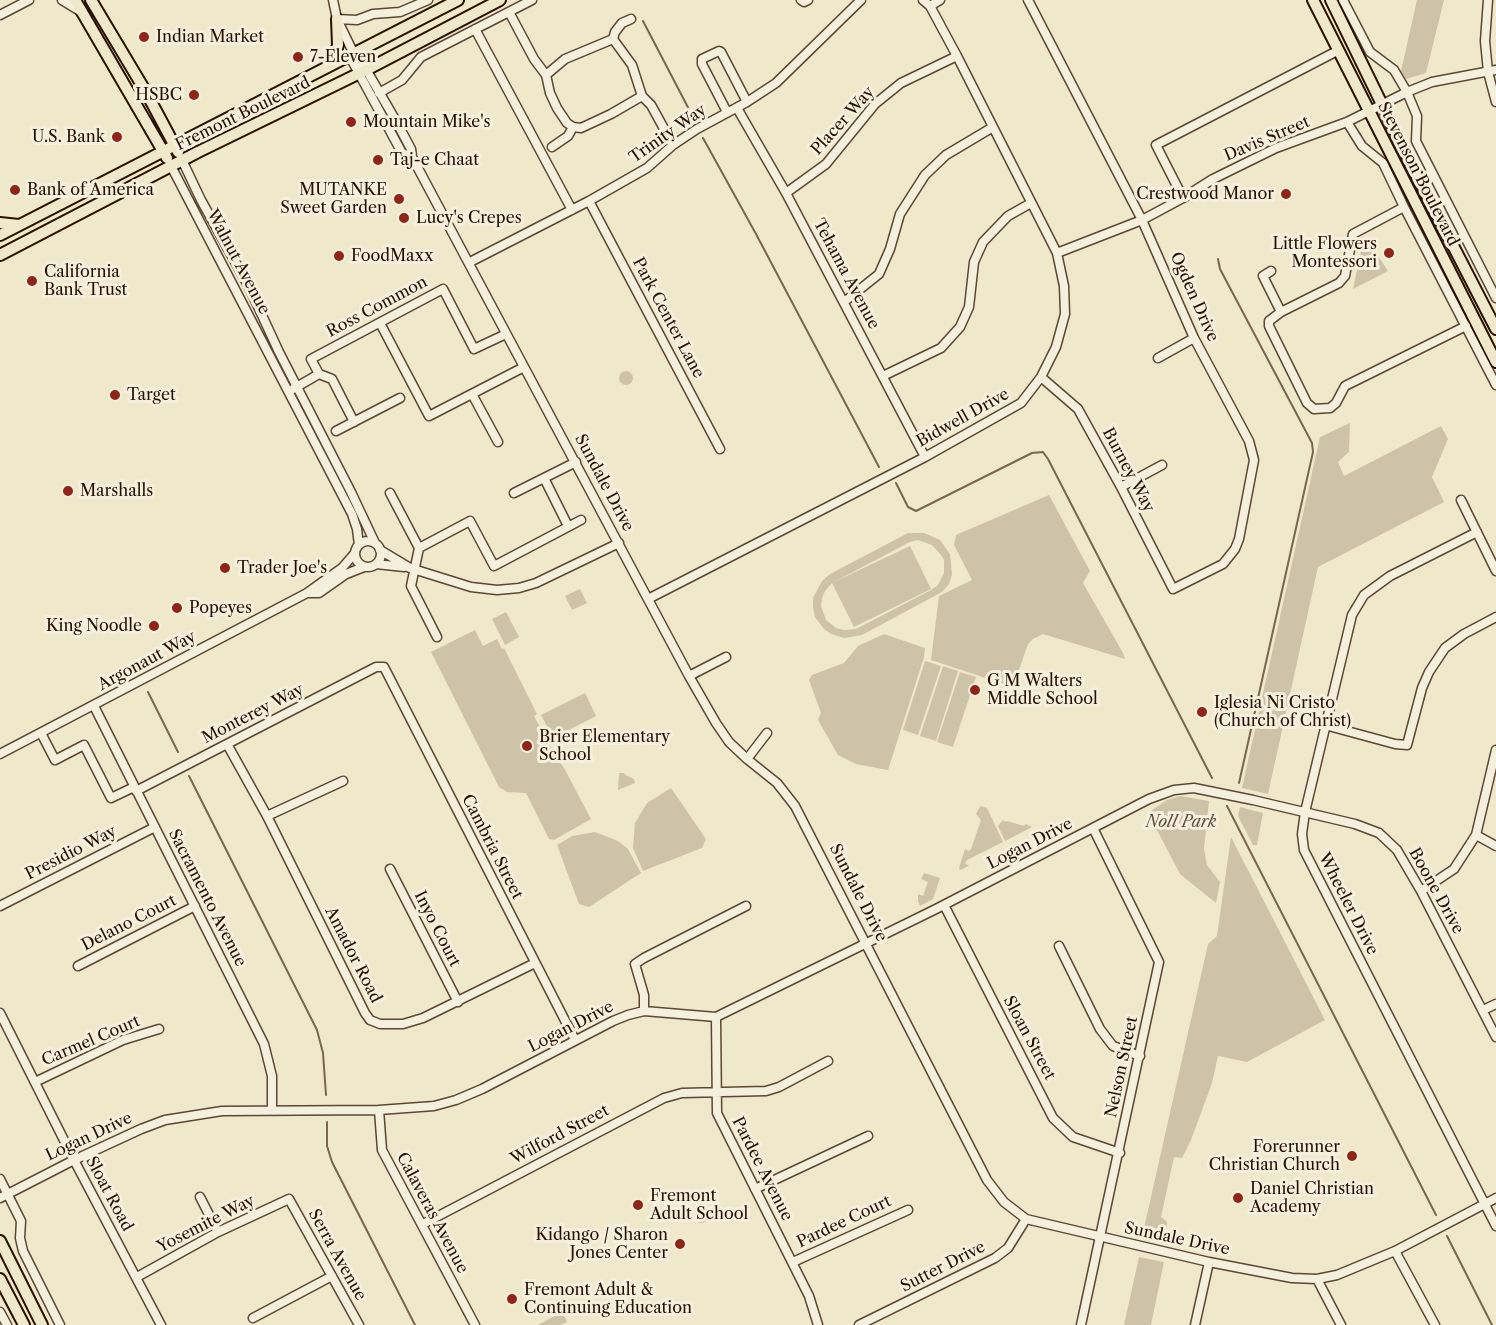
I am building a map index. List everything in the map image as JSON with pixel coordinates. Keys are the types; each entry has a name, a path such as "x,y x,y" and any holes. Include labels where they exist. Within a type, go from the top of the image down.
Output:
{"main road":[{"name":"Walnut Avenue","path":"75,0 171,166"},
{"name":"Walnut Avenue","path":"91,0 146,92 182,160"},
{"name":"Fremont Boulevard","path":"0,235 458,0"},
{"name":"Fremont Boulevard","path":"0,255 182,160 363,72 501,0"},
{"name":"Stevenson Boulevard","path":"1313,0 1496,362"},
{"name":"Stevenson Boulevard","path":"1331,0 1496,329"},
{"path":"332,64 338,45 337,19"},
{"path":"0,223 20,225"},
{"path":"0,1241 42,1325"},
{"path":"0,1279 24,1325"}],"street":[{"path":"0,15 29,0"},
{"path":"62,0 82,12"},
{"name":"Sundale Drive","path":"333,0 337,19 402,153 412,157"},
{"path":"337,19 357,20 373,14 400,12 428,0"},
{"path":"379,93 402,80 421,57 532,0"},
{"path":"801,0 804,2 808,0"},
{"name":"Trinity Way","path":"470,262 589,201 647,168 673,145 776,83 861,0"},
{"path":"926,3 940,0"},
{"name":"Ogden Drive","path":"1028,0 1142,220 1194,338 1249,441 1254,460 1239,539 1235,549 1223,564 1173,589"},
{"name":"Stevenson Boulevard","path":"1343,0 1370,52 1394,70 1407,92 1417,116 1416,141 1496,298"},
{"path":"1486,1 1485,40 1496,102"},
{"name":"Bidwell Drive","path":"648,599 925,457 1021,403 1041,377 1056,347 1065,315 1064,286 1057,253 957,56 926,3"},
{"path":"509,12 534,59 546,75 556,108 567,123 581,128 642,96"},
{"path":"613,39 622,23 631,19"},
{"path":"475,29 572,210"},
{"path":"546,75 565,59 613,39"},
{"path":"613,39 632,65 642,96 651,105 673,145"},
{"path":"1183,198 1156,145 1339,50"},
{"path":"727,112 702,64 702,59 721,51 747,102"},
{"name":"Placer Way","path":"786,193 826,164 875,104 892,90 901,83 957,56"},
{"name":"Davis Street","path":"1057,253 1142,220 1213,179 1276,148 1347,122 1407,92 1432,82 1492,71"},
{"name":"Sundale Drive","path":"363,72 379,93 411,149 412,157 689,676 729,742 777,783 795,806 987,1180 1004,1202 1026,1219 1101,1238 1292,1278 1317,1279 1337,1275 1395,1251 1496,1198"},
{"name":"Tehama Avenue","path":"737,108 786,193 925,457"},
{"name":"Stevenson Boulevard","path":"1347,122 1362,146 1383,163 1496,385"},
{"path":"552,147 568,136 573,126"},
{"path":"843,302 879,274 890,249 900,214 926,175 946,155 993,127"},
{"name":"Walnut Avenue","path":"182,160 201,200 248,285 311,437 352,514 357,529 357,548"},
{"name":"Walnut Avenue","path":"171,166 292,390 335,462 377,547"},
{"name":"Park Center Lane","path":"589,201 720,449"},
{"path":"883,376 941,348 960,327 969,307 974,262 983,242 1008,216 1031,203"},
{"path":"1404,207 1353,234 1345,276 1339,283 1281,312 1269,321 1269,326 1307,403 1314,409 1330,408 1336,403 1345,386 1466,326"},
{"path":"1271,270 1263,276 1281,312"},
{"name":"Ross Common","path":"318,374 311,359 443,289 474,349 506,334"},
{"path":"380,323 429,416 524,367"},
{"path":"1158,358 1194,338"},
{"path":"292,390 318,374 332,380 354,422"},
{"name":"Burney Way","path":"1041,377 1078,409 1122,487 1173,589"},
{"path":"472,394 498,442"},
{"path":"336,431 400,398"},
{"path":"311,437 317,437 329,460 335,462"},
{"path":"514,493 576,462"},
{"path":"1122,487 1162,465"},
{"path":"544,478 568,526"},
{"path":"390,493 419,548 411,586 437,637"},
{"path":"1461,500 1496,571"},
{"path":"419,548 470,521 494,566 581,520"},
{"name":"Wheeler Drive","path":"1477,532 1390,576 1364,595 1352,615 1305,812 1302,834 1304,850 1496,1226"},
{"path":"377,547 380,559 376,564 364,567 357,561 357,548 366,541 377,547 413,568"},
{"path":"376,564 413,568 471,587 497,590 519,588 536,583 619,543"},
{"name":"Argonaut Way","path":"0,754 307,593 342,568 357,548"},
{"name":"Argonaut Way","path":"307,593 319,593 346,574 364,567"},
{"path":"1325,725 1395,744 1407,745 1422,688 1439,656 1445,648 1464,634 1496,617"},
{"path":"689,676 726,657"},
{"name":"Monterey Way","path":"41,733 55,760 84,745 111,798 135,789 227,744 376,667 384,667"},
{"name":"Cambria Street","path":"384,667 575,1040"},
{"name":"Sacramento Avenue","path":"94,706 264,1044 272,1076 272,1110"},
{"path":"747,759 767,733"},
{"name":"Amador Road","path":"227,744 267,816 370,1020 380,1024 404,1024 423,1018 535,963"},
{"path":"1421,891 1454,869 1476,835 1495,755"},
{"path":"267,816 343,781"},
{"name":"Logan Drive","path":"4,1196 74,1160 165,1120 222,1111 379,1110 434,1106 482,1089 613,1021 644,1011 716,1017 944,905 1149,799 1174,790 1194,788 1305,812"},
{"name":"Boone Drive","path":"1305,812 1355,824 1379,833 1397,850 1421,891 1496,1037"},
{"name":"Presidio Way","path":"0,906 155,827"},
{"name":"Nelson Street","path":"1081,1325 1160,962 1093,828"},
{"path":"1476,835 1496,846"},
{"name":"Inyo Court","path":"390,869 458,1002"},
{"name":"Sloan Street","path":"944,905 1053,1118 1073,1137 1120,1153"},
{"name":"Delano Court","path":"78,966 195,906"},
{"path":"644,1011 644,995 635,964 746,906"},
{"path":"1059,946 1100,1029 1113,1046 1140,1056"},
{"path":"1483,1010 1496,1004"},
{"name":"Sloat Road","path":"0,1013 161,1325"},
{"name":"Pardee Avenue","path":"716,1017 717,1113 793,1262 809,1296 818,1325"},
{"name":"Carmel Court","path":"35,1082 123,1040 159,1029"},
{"name":"Wilford Street","path":"423,1224 664,1098 682,1093 766,1091 828,1061"},
{"name":"Calaveras Avenue","path":"379,1110 381,1150 423,1224 475,1325"},
{"path":"755,1189 868,1136"},
{"path":"0,1179 4,1196 21,1221 20,1238 23,1251 60,1325"},
{"path":"200,1197 218,1233"},
{"name":"Yosemite Way","path":"137,1277 218,1233 289,1199"},
{"name":"Serra Avenue","path":"289,1199 359,1325"},
{"name":"Pardee Court","path":"793,1262 908,1210"},
{"name":"Sutter Drive","path":"859,1325 995,1258 1008,1248 1026,1219"},
{"path":"1395,1251 1435,1325"},
{"path":"1195,1325 1209,1262"},
{"path":"253,1318 332,1276"},
{"path":"1317,1279 1341,1325"},
{"path":"0,1312 7,1325"}],"green space":[{"path":"1417,0 1444,0 1426,73 1406,79 1401,71"},
{"path":"1370,239 1374,247 1371,249 1372,252 1375,251 1388,271 1353,289 1363,242"},
{"path":"623,371 629,371 633,378 629,385 623,385 619,381 619,375"},
{"path":"1350,423 1349,452 1338,462 1344,476 1441,426 1448,439 1432,477 1444,502 1318,567 1268,794 1242,788 1320,437"},
{"path":"1049,495 1090,571 1083,583 1125,659 1043,634 1028,644 1013,687 931,660 939,596 972,580 954,545 956,535"},
{"path":"908,533 924,533 940,540 950,554 952,574 949,584 942,592 862,635 844,638 824,629 815,617 813,598 822,581 830,574","holes":["918,540 932,545 944,560 944,573 938,585 931,590 856,629 836,628 826,620 821,606 822,598 832,583 854,627 931,589 910,546 834,582 910,542"]},
{"path":"580,589 587,603 572,610 565,596"},
{"path":"506,612 519,637 505,645 492,619"},
{"path":"475,630 483,646 497,639 502,649 504,648 537,714 534,716 543,733 547,731 548,742 591,819 554,840 549,839 526,793 507,792 499,787 431,652"},
{"path":"884,634 925,648 888,770 856,764 838,755 818,720 821,713 809,680 812,675 844,663 858,646"},
{"path":"925,661 941,666 918,735 903,730"},
{"path":"943,666 958,671 936,741 920,736"},
{"path":"960,672 976,677 953,747 937,742"},
{"path":"585,693 596,716 553,738 541,715"},
{"path":"619,773 624,773 634,779 635,783 618,790"},
{"path":"671,788 706,839 702,848 643,871 633,848 635,823 647,803"},
{"name":"Noll Park","path":"1180,796 1209,801 1204,849 1207,865 1220,882 1216,903 1180,874 1148,813 1167,800"},
{"path":"981,806 987,808 1003,842 967,860 965,863 969,866 960,870 965,849 969,851 971,849 981,820 976,814"},
{"path":"1240,807 1263,813 1257,845 1253,845 1238,816"},
{"path":"1003,820 1032,827 1005,841 998,826"},
{"path":"595,832 618,841 628,849 641,873 589,907 579,904 557,845 572,836"},
{"path":"1231,837 1325,1020 1247,1062 1218,1056 1212,1083 1191,1140 1182,1158 1174,1157 1161,1217 1167,1222 1162,1242 1142,1237 1208,944 1217,936"},
{"path":"924,873 940,878 933,899 920,906 918,894 923,896 928,882 921,879"},
{"path":"701,1209 706,1211 708,1216 706,1221 701,1223 696,1221 694,1216 696,1211"},
{"path":"1139,1257 1164,1262 1151,1325 1124,1325"},
{"path":"562,1312 567,1322 560,1325 538,1325"}],"waterway":[{"path":"643,21 693,117"},
{"path":"703,138 879,467"},
{"path":"1218,259 1220,269 1312,443 1313,452 1239,783"},
{"path":"896,483 908,507 916,511 1032,453 1043,452 1212,778"},
{"path":"148,692 178,752"},
{"path":"189,776 317,1030 323,1053 326,1095"},
{"path":"1227,806 1436,1215"},
{"path":"327,1122 327,1146 332,1162 415,1325"},
{"path":"1447,1236 1492,1325"}],"place":[{"name":"Indian Market","path":"144,37"},
{"name":"7-Eleven","path":"298,57"},
{"name":"HSBC","path":"194,95"},
{"name":"Mountain Mike's","path":"351,122"},
{"name":"U.S. Bank","path":"117,137"},
{"name":"Taj-e Chaat","path":"378,160"},
{"name":"Bank of America","path":"15,190"},
{"name":"Crestwood Manor","path":"1286,194"},
{"name":"MUTANKE Sweet Garden","path":"399,199"},
{"name":"Lucy's Crepes","path":"404,218"},
{"name":"Little Flowers Montessori","path":"1389,253"},
{"name":"FoodMaxx","path":"339,256"},
{"name":"California Bank Trust","path":"32,281"},
{"name":"Target","path":"115,395"},
{"name":"Marshalls","path":"68,491"},
{"name":"Trader Joe's","path":"225,568"},
{"name":"Popeyes","path":"177,608"},
{"name":"King Noodle","path":"154,626"},
{"name":"G M Walters Middle School","path":"975,690"},
{"name":"Iglesia Ni Cristo (Church of Christ)","path":"1202,712"},
{"name":"Brier Elementary School","path":"527,746"},
{"name":"Forerunner Christian Church","path":"1352,1156"},
{"name":"Daniel Christian Academy","path":"1238,1198"},
{"name":"Fremont Adult School","path":"638,1205"},
{"name":"Kidango / Sharon Jones Center","path":"680,1244"},
{"name":"Fremont Adult & Continuing Education","path":"512,1299"}]}
